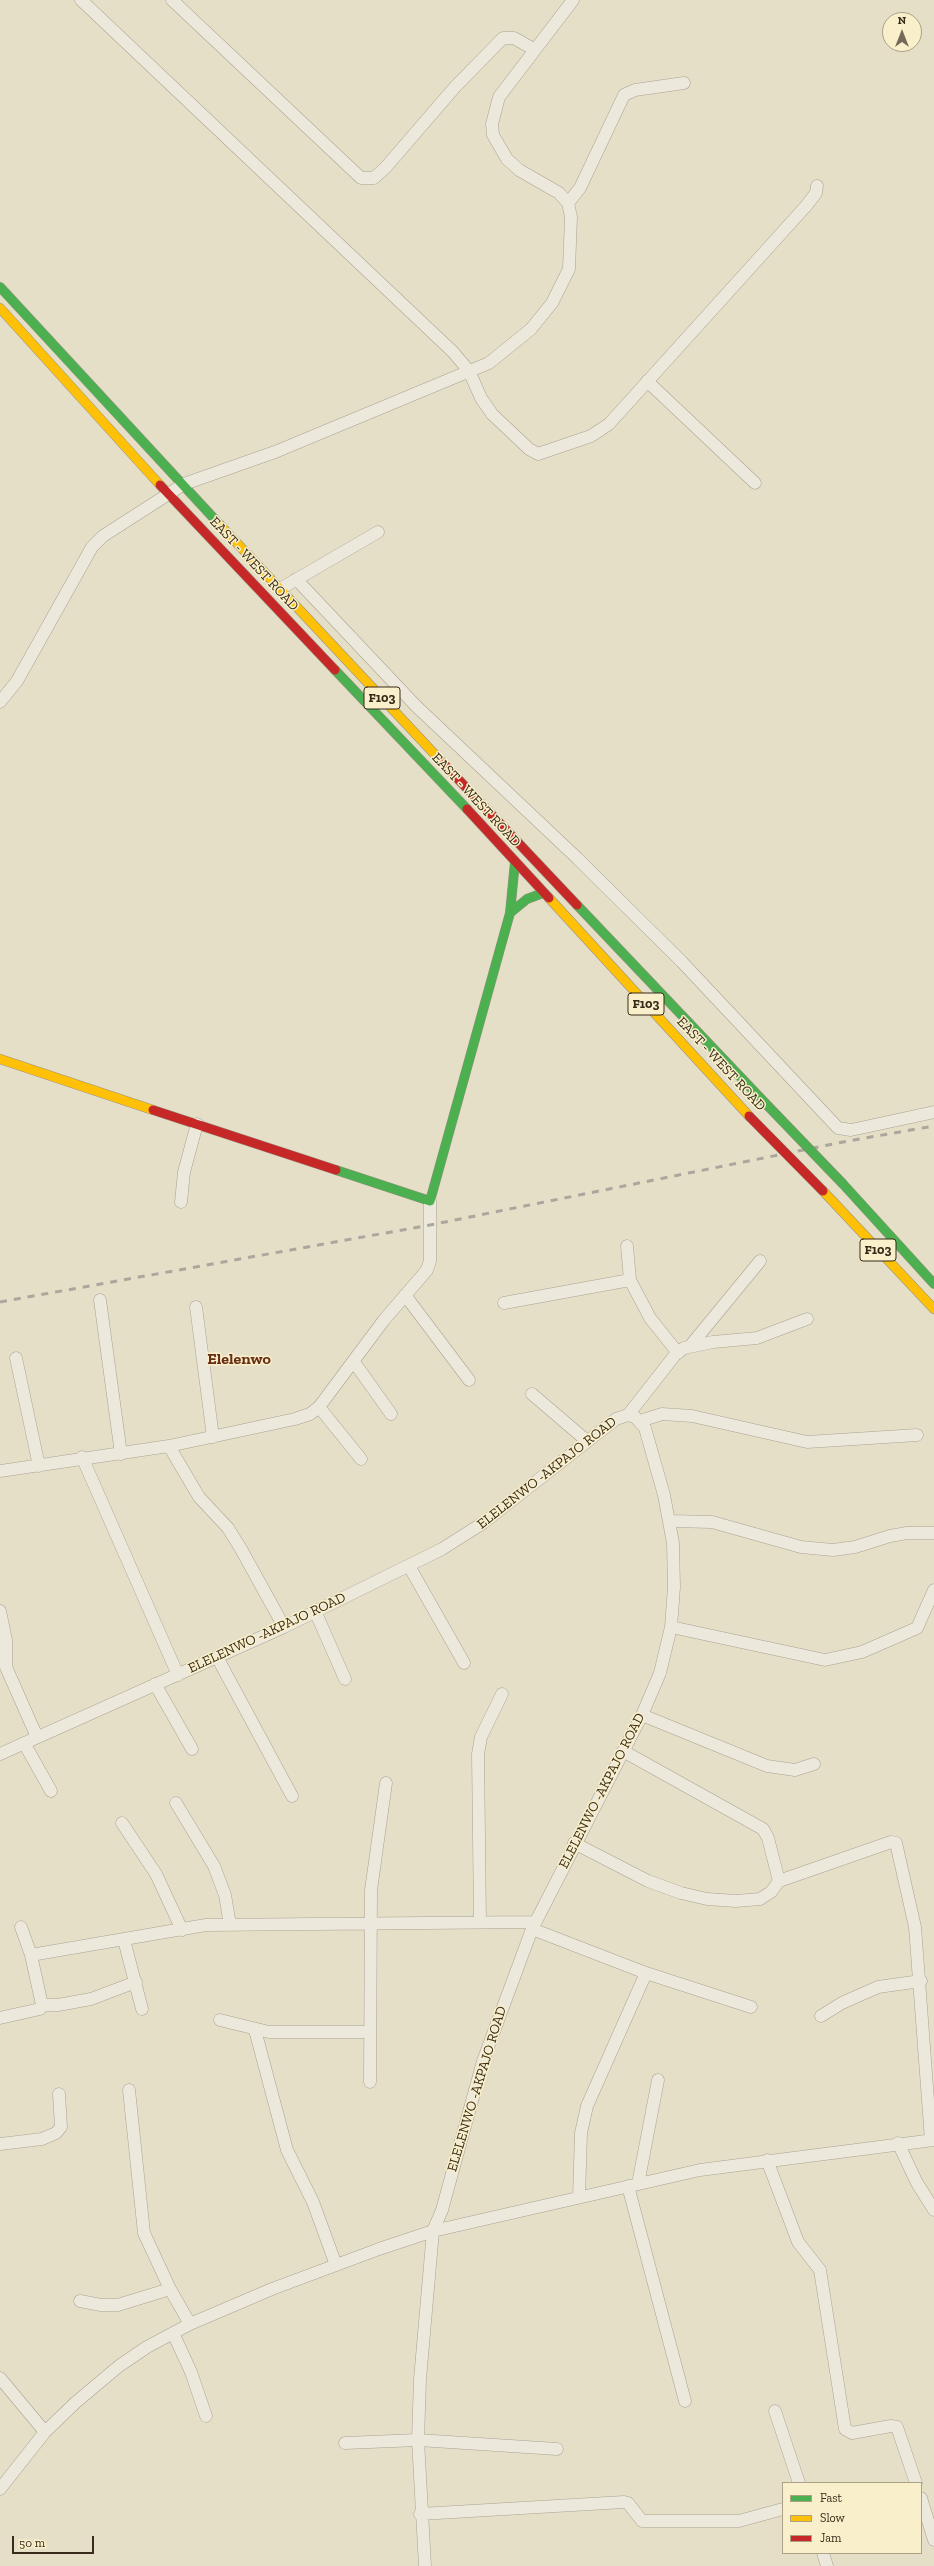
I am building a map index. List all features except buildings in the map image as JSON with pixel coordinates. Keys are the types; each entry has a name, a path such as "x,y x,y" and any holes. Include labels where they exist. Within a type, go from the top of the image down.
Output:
{"main road":[{"name":"EAST - WEST ROAD","path":"0,287 280,589 843,1184 934,1284"},
{"name":"EAST - WEST ROAD","path":"0,308 169,494 515,862 749,1116 823,1191 934,1309"},
{"path":"0,1059 430,1201 510,913 515,862"},
{"path":"510,913 527,899 543,893"}],"street":[{"path":"81,0 420,319 453,352 469,371 481,398 492,414 529,449 538,454 591,436 609,424 806,206 816,193 817,186"},
{"path":"172,0 361,178 374,178 386,167 455,87 503,38 514,38 535,50"},
{"path":"0,702 17,681 97,541 184,484 274,452 489,363 531,329 552,303 569,269 572,233 568,203 559,193 519,170 507,159 493,135 494,111 499,97 573,0"},
{"path":"568,203 580,188 624,95 635,90 684,83"},
{"path":"647,381 755,483"},
{"path":"280,589 378,532"},
{"path":"296,580 412,702 577,858 682,962 838,1128 851,1130 934,1112"},
{"path":"400,716 412,702"},
{"path":"181,1202 184,1172 197,1124"},
{"path":"0,1471 169,1446 308,1415 319,1407 405,1295 427,1270 430,1261 430,1201"},
{"path":"627,1246 630,1280 650,1318 678,1353"},
{"path":"628,1415 678,1353 691,1345 760,1261"},
{"path":"504,1303 630,1280"},
{"path":"405,1295 469,1380"},
{"path":"100,1300 121,1454"},
{"path":"196,1307 213,1437"},
{"path":"691,1345 757,1338 807,1319"},
{"path":"16,1358 39,1466"},
{"path":"354,1362 391,1414"},
{"path":"532,1394 587,1441"},
{"path":"319,1407 361,1460"},
{"path":"640,1421 662,1414 692,1416 807,1442 917,1435"},
{"name":"ELELENWO -AKPAJO ROAD","path":"0,1754 284,1627 409,1566 483,1523 616,1419 628,1415 640,1421 648,1435 670,1521 674,1586 671,1627 660,1673 642,1715 574,1843 533,1925 483,2061 442,2210 433,2231 420,2379 418,2440 420,2514 425,2566"},
{"path":"169,1446 199,1497 228,1528 284,1627"},
{"path":"82,1458 178,1675"},
{"path":"670,1521 712,1522 801,1547 833,1550 855,1547 890,1536 908,1533 934,1533"},
{"path":"409,1566 464,1663"},
{"path":"671,1627 811,1659 825,1660 862,1652 917,1628 934,1590"},
{"path":"315,1611 344,1679"},
{"path":"0,1612 6,1640 6,1667 37,1737"},
{"path":"217,1657 292,1796"},
{"path":"155,1684 192,1750"},
{"path":"480,1922 478,1754 481,1737 502,1694"},
{"path":"642,1715 767,1766 795,1770 814,1764"},
{"path":"24,1743 50,1791"},
{"path":"623,1751 763,1829 768,1838 779,1881"},
{"path":"370,2082 373,1864 386,1783"},
{"path":"176,1803 214,1866 225,1896 230,1925"},
{"path":"122,1823 156,1874 182,1930"},
{"path":"0,2489 45,2432 119,2366 190,2324 336,2265 433,2231 700,2170 898,2143 933,2140 915,1927 896,1843 891,1842 779,1881 771,1892 760,1899 707,1900 648,1881 574,1843"},
{"path":"31,1955 206,1926 480,1922 533,1925 646,1973 751,2007"},
{"path":"21,1927 31,1955 42,2005"},
{"path":"124,1940 142,2009"},
{"path":"579,2197 581,2133 587,2106 646,1973"},
{"path":"821,2016 842,2003 878,1987 920,1981"},
{"path":"42,2005 58,2005 84,2001 136,1982"},
{"path":"0,2018 40,2009 42,2005"},
{"path":"220,2020 255,2030 370,2032"},
{"path":"255,2030 287,2150 313,2202 336,2265"},
{"path":"658,2080 633,2185 685,2401"},
{"path":"129,2090 144,2233 170,2289 190,2324"},
{"path":"0,2144 42,2138 56,2134 61,2127 59,2094"},
{"path":"898,2143 917,2183 934,2210"},
{"path":"767,2160 798,2242 820,2270 845,2429 852,2433 891,2426 897,2427 916,2482"},
{"path":"80,2301 101,2306 118,2305 170,2289"},
{"path":"173,2333 191,2372 206,2416"},
{"path":"0,2378 45,2432"},
{"path":"775,2411 799,2482"},
{"path":"345,2443 418,2440 557,2449"},
{"path":"922,2501 934,2540"},
{"path":"420,2514 624,2502 628,2503 642,2521 739,2520 782,2509"},
{"path":"823,2554 827,2566"}],"railway":[{"path":"0,1302 430,1225 848,1141 934,1126"}],"traffic: fast":[{"path":"0,287 220,525"},
{"path":"335,670 467,809"},
{"path":"336,1170 430,1201 510,913 515,862"},
{"path":"510,913 527,899 543,893"},
{"path":"577,905 768,1106"},
{"path":"768,1106 843,1184"},
{"path":"843,1184 934,1284"}],"traffic: slow":[{"path":"0,308 160,485"},
{"path":"220,525 441,761"},
{"path":"549,898 749,1116"},
{"path":"0,1059 153,1110"},
{"path":"823,1191 934,1309"}],"traffic: jam":[{"path":"160,485 335,670"},
{"path":"441,761 577,905"},
{"path":"467,809 549,898"},
{"path":"153,1110 336,1170"},
{"path":"749,1116 823,1191"}],"district":[{"name":"Elelenwo","path":"239,1359"}]}
